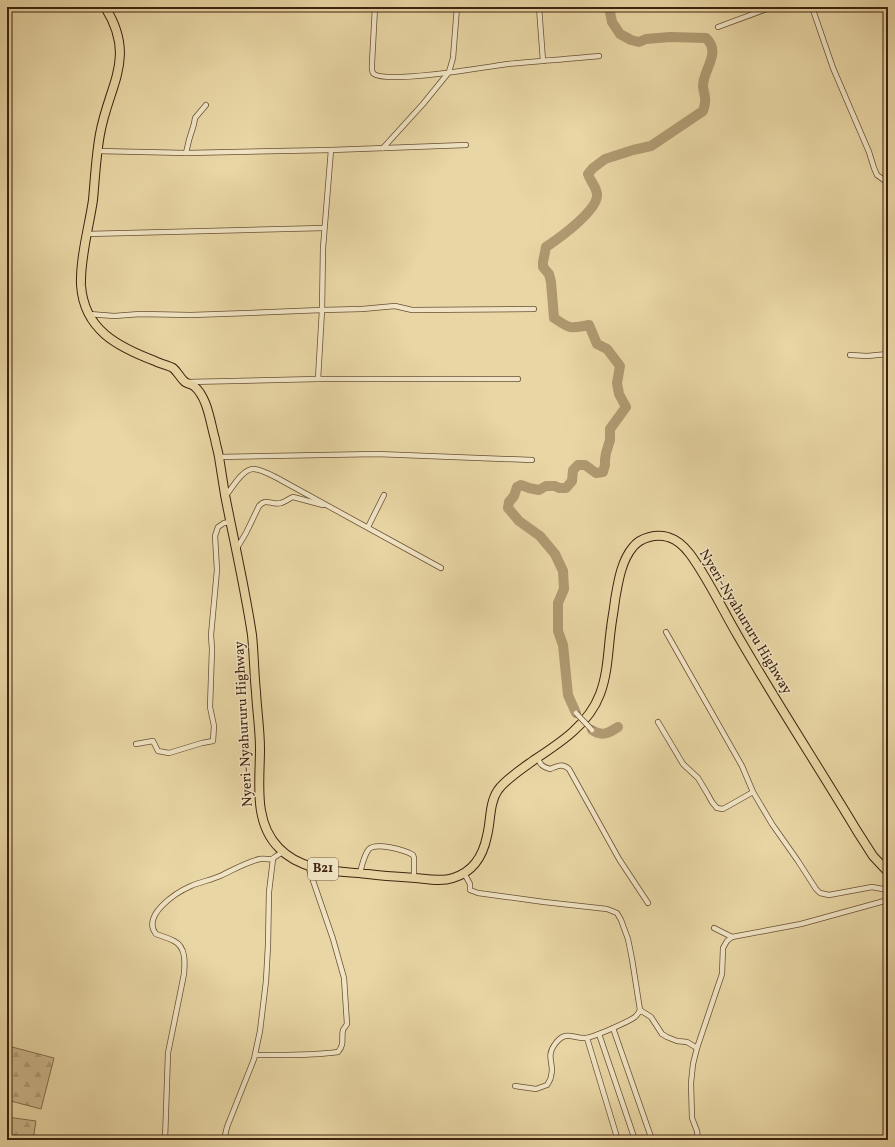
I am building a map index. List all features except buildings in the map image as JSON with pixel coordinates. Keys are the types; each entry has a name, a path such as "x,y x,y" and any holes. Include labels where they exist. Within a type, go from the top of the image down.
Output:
{"highway":[{"name":"Nyeri-Nyahururu Highway","path":"105,7 113,20 118,34 120,58 118,71 100,131 93,201 82,264 81,284 83,298 93,322 110,340 154,361 172,367 184,382 192,384 204,402 220,457 220,467 225,497 252,639 260,747 259,798 268,833 273,842 291,858 308,866 360,873 439,880 454,878 464,873 478,862 487,838 492,805 498,790 511,777 574,730 590,713 597,702 603,687 618,581 632,547 645,538 662,536 672,538 682,544 699,567 737,635 857,831 874,856 888,872"}],"street":[{"path":"375,7 372,63 373,73 376,75 394,77 419,76 543,61 599,56"},
{"path":"383,148 423,104 449,72 455,46 457,7"},
{"path":"539,7 543,61"},
{"path":"718,27 772,7"},
{"path":"812,7 833,68 869,152 877,175 888,183"},
{"path":"186,153 195,118 206,105"},
{"path":"97,151 186,153 466,145"},
{"path":"318,380 322,310 324,228 331,150"},
{"path":"87,234 324,228"},
{"path":"89,314 114,316 140,314 249,314 395,306 412,310 534,309"},
{"path":"850,354 867,356 888,354"},
{"path":"184,382 518,379"},
{"path":"220,457 377,454 532,460"},
{"path":"225,497 244,472 253,469 262,471 278,478 441,568"},
{"path":"368,527 384,495"},
{"path":"236,549 262,502 265,501 275,504 281,503 293,497 331,507"},
{"path":"136,744 153,741 158,751 169,753 213,741 214,726 210,707 212,649 211,634 216,575 215,536 218,527 224,523 230,522"},
{"path":"666,632 742,766 753,792 772,824 816,889 820,893 829,895 872,887 888,890"},
{"path":"576,713 592,730"},
{"path":"658,722 683,764 698,778 717,808 723,809 753,792"},
{"path":"538,758 540,764 546,768 550,769 559,765 569,769 619,859 648,903"},
{"path":"360,873 363,861 370,848 374,846 382,846 405,851 413,855 414,878"},
{"path":"165,1140 168,1053 185,964 183,952 178,943 158,935 152,928 154,917 164,903 174,895 191,886 219,877 260,859 273,858 283,852"},
{"path":"224,1140 226,1127 255,1055 260,1031 266,981 269,892 273,858"},
{"path":"255,1055 323,1054 338,1052 342,1047 343,1029 347,1024 344,978 333,939 308,866"},
{"path":"464,873 470,884 470,890 478,893 606,909 617,914 621,920 628,939 640,1010 634,1018 587,1038 570,1036 560,1038 551,1051 551,1076 547,1085 536,1089 515,1086"},
{"path":"698,1140 697,1131 692,1118 691,1083 693,1064 722,974 723,948 727,941 732,937 801,924 888,900"},
{"path":"714,928 732,937"},
{"path":"640,1010 651,1017 662,1034 677,1041 687,1042 697,1048"},
{"path":"613,1028 652,1140"},
{"path":"599,1034 634,1140"},
{"path":"587,1038 616,1134"}],"green space":[{"path":"12,1047 54,1058 41,1109 7,1100 7,1067"},
{"path":"7,1117 36,1121 33,1140 7,1140"}],"waterway":[{"path":"576,713 568,695 563,645 558,631 558,603 564,589 563,571 555,554 540,536 519,521 508,508 509,502 514,496 517,487 521,485 539,490 546,486 566,488 572,481 573,470 578,465 585,465 596,473 603,472 610,440 610,429 626,407 619,394 617,383 620,366 607,349 597,344 589,325 570,327 554,318 551,282 549,274 543,267 546,247 577,224 592,208 596,201 597,194 588,174 593,168 605,159 651,146 703,111 705,105 703,88 704,80 712,55 712,49 706,38 670,37 646,39 639,42 631,40 620,34 612,22 609,7"},
{"path":"592,730 602,734 612,731 618,727"}]}
